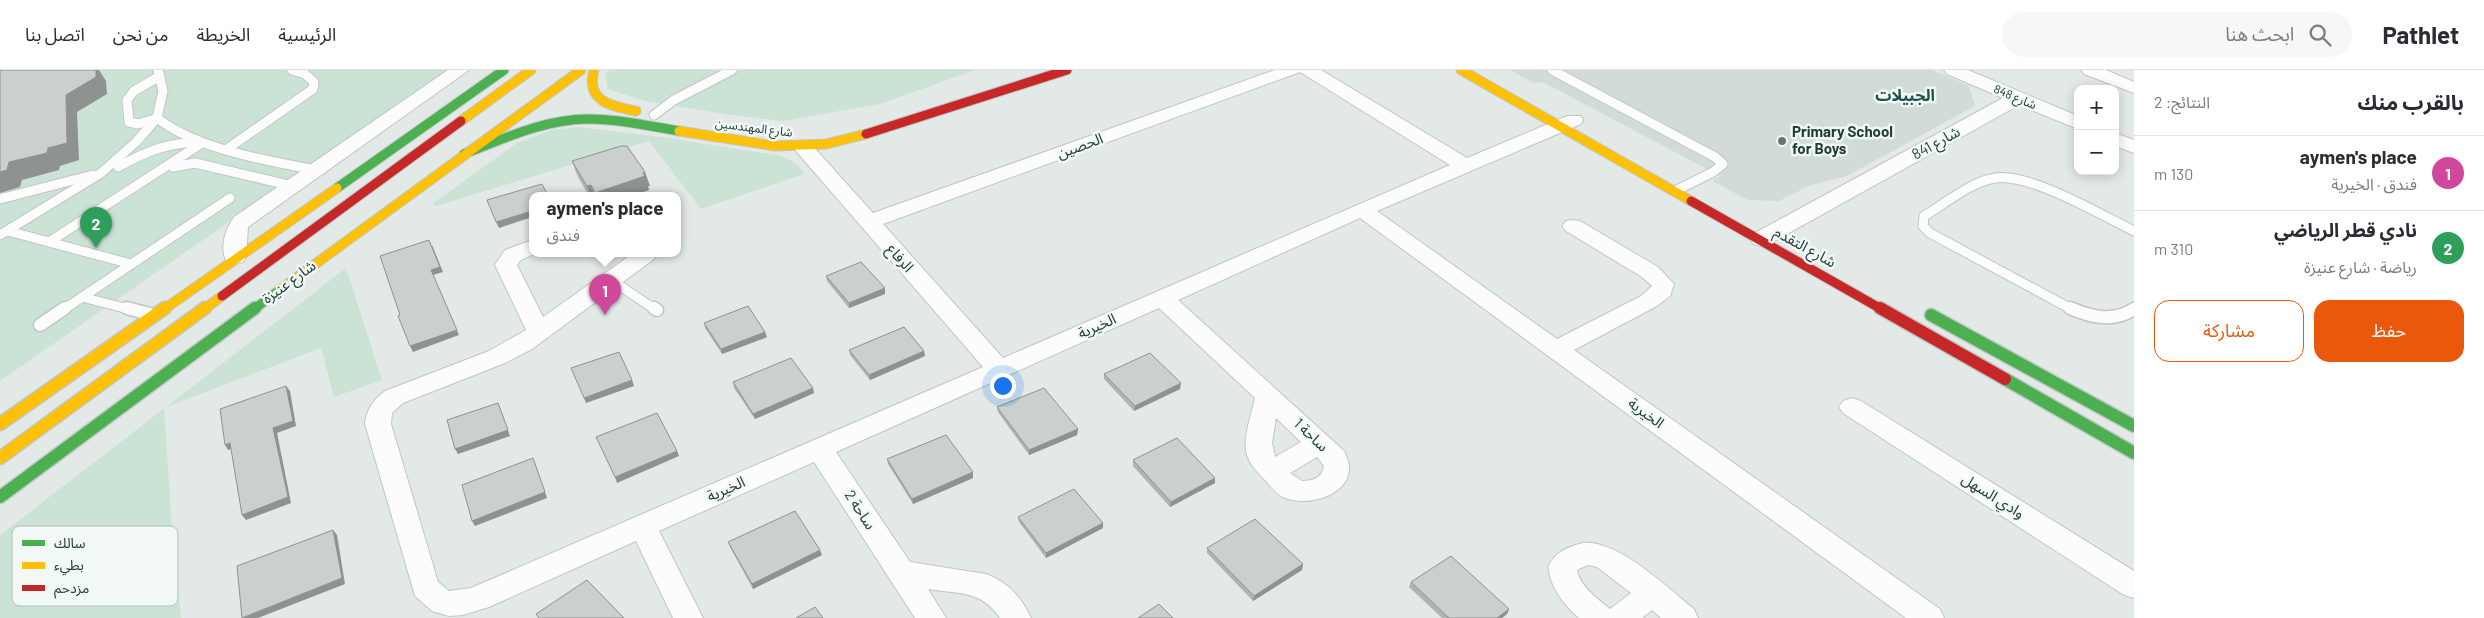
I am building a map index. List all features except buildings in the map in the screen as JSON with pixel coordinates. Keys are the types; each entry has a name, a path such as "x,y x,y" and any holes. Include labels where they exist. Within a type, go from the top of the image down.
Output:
{"main road":[{"path":"0,424 504,70"},
{"path":"0,458 531,70"},
{"name":"شارع عنيزة","path":"0,497 464,154 581,70"},
{"name":"شارع المهندسين","path":"594,70 590,85 593,93 602,101 654,115 713,124"},
{"name":"شارع المهندسين","path":"464,154 533,128 579,118 603,119 775,146 802,138 835,142 872,133 1067,70"},
{"name":"شارع التقدم","path":"1461,70 1568,120 1675,191 1773,233 2134,453"},
{"path":"1484,70 1517,88"},
{"path":"1674,174 1695,186"},
{"path":"1917,307 2134,426"}],"street":[{"path":"235,258 236,229 241,222 460,70"},
{"name":"الحصين","path":"868,222 1292,70"},
{"path":"1307,70 1324,78 1464,166"},
{"name":"شارع 848","path":"1953,70 2074,121"},
{"path":"2090,70 2134,88"},
{"name":"شارع 841","path":"1773,233 2016,98"},
{"name":"الخيرية","path":"642,257 539,332 504,353 394,397 384,404 378,414 378,424 425,587 432,597 447,611 1568,120"},
{"name":"الرفاع","path":"802,138 868,222 999,369"},
{"path":"2119,140 2134,146"},
{"name":"الخيرية","path":"1362,210 1929,618"},
{"path":"1557,349 1649,301 1662,291 1662,284 1650,272 1572,226"},
{"path":"529,248 513,255 508,259 506,265 539,332"},
{"name":"ساحة 1","path":"1162,298 1321,443 1335,458 1339,466 1338,475 1331,482 1312,491 1302,492 1289,487 1262,460 1259,448 1268,396"},
{"name":"وادي السهل","path":"1852,407 2134,586"},
{"path":"1272,471 1321,443"},
{"name":"ساحة 2","path":"819,448 932,618"},
{"path":"642,526 688,618"},
{"path":"1600,618 1567,586 1563,577 1562,566 1569,558 1587,554 1597,554 1607,558 1683,618"},
{"path":"901,573 986,586 1000,596 1009,616"},
{"path":"1620,618 1653,593"}],"lane":[{"path":"227,149 313,89 314,82 305,74 292,70"},
{"path":"654,115 674,100 732,70"},
{"path":"1552,70 1715,157 1723,164 1695,186 1675,191"},
{"path":"4,233 101,173 129,150 157,118 162,100 159,73 134,90 126,100 129,122 138,124 157,118"},
{"path":"157,118 172,131 202,143 316,170"},
{"path":"0,199 101,173 158,146 180,142 202,143"},
{"path":"49,242 162,171 202,143"},
{"path":"162,171 183,164 195,164 292,186"},
{"path":"2134,231 2033,184 2007,177 1987,180 1924,216 1921,221 1921,225 1926,231 1936,237 2071,309 2095,317 2112,318 2128,314 2134,308"},
{"path":"40,188 50,193 57,201"},
{"path":"40,325 230,198"},
{"path":"4,233 49,242 131,264"},
{"path":"611,280 657,310"},
{"path":"82,296 153,315"}],"shaded area":[{"name":"Primary School for Boys","path":"1510,70 1932,70 1969,86 1975,106 1847,176 1811,185 1779,201 1748,200 1712,181 1720,176 1543,82 1534,83"}],"green space":[{"path":"0,70 448,70 0,381"},
{"path":"610,70 975,70 880,104 782,121 645,101 608,89 605,74"},
{"path":"577,127 662,137 782,156 797,164 804,174 701,209 649,141 436,206 432,204 517,143 552,130"},
{"path":"346,268 382,380 334,397 321,348 165,408"},
{"path":"164,408 172,526 12,526 12,606 178,606 178,590 181,618 0,618 0,535"}],"traffic: fast":[{"path":"337,188 504,70"},
{"path":"464,154 532,129 550,124 586,119 604,119 679,131"},
{"path":"0,497 281,289"},
{"path":"1931,315 2134,426"},
{"path":"2005,379 2134,453"}],"traffic: slow":[{"path":"461,121 531,70"},
{"path":"281,289 581,70"},
{"path":"594,70 591,81 596,96 609,105 636,111"},
{"path":"1461,70 1691,201"},
{"path":"679,131 775,146 826,144 866,134"},
{"path":"0,424 337,188"},
{"path":"0,458 222,296"}],"traffic: jam":[{"path":"866,134 1067,70"},
{"path":"222,296 461,121"},
{"path":"1691,201 2005,379"}],"place":[{"name":"Primary School for Boys","path":"1782,141"},
{"name":"نادي قطر الرياضي","path":"96,248"},
{"name":"aymen's place","path":"605,315"}],"district":[{"name":"الجبيلات","path":"1905,95"}]}
